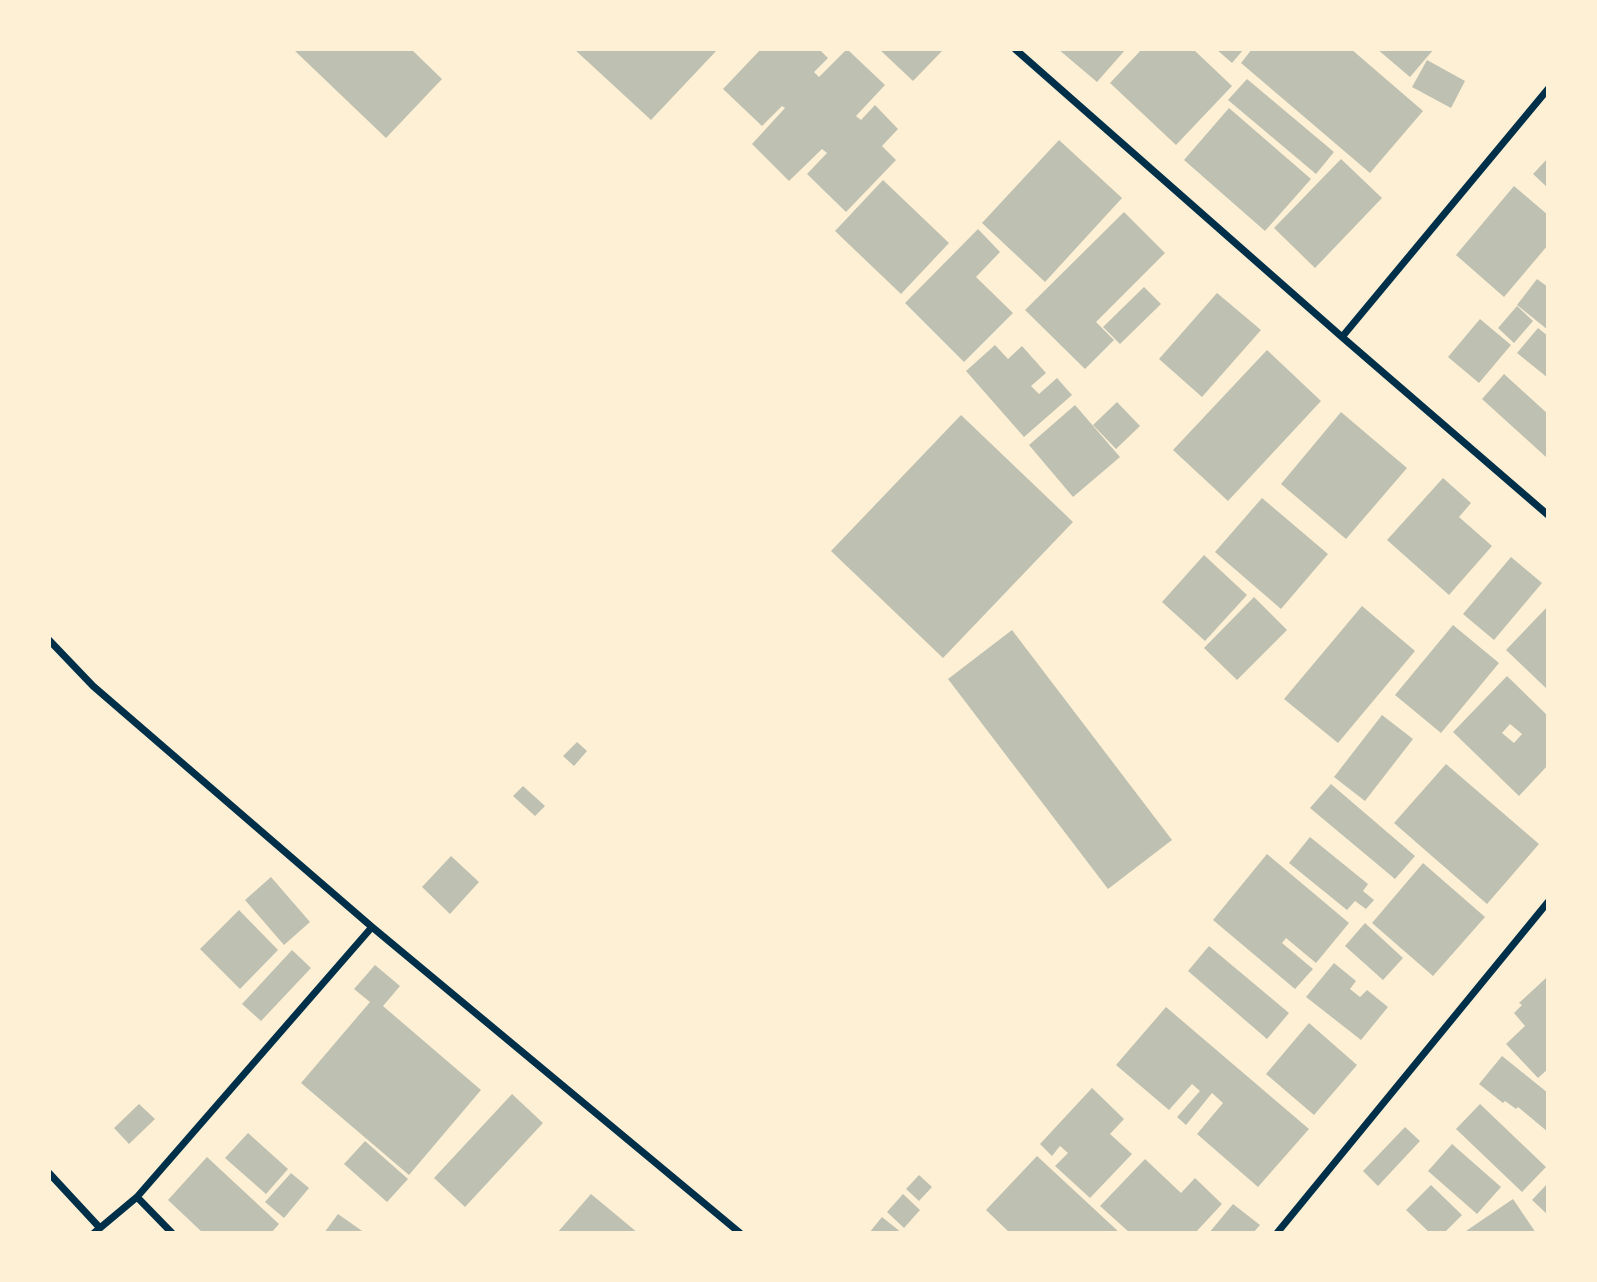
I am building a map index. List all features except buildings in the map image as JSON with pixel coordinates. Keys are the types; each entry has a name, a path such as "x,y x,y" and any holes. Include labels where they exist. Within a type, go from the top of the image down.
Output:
{"street":[{"path":"1015,49 1548,515"},
{"path":"1342,337 1548,89"},
{"path":"49,640 93,687 372,927 740,1233"},
{"path":"1277,1233 1548,902"},
{"path":"49,1172 97,1230 137,1197 372,927"},
{"path":"137,1197 172,1233"}]}
